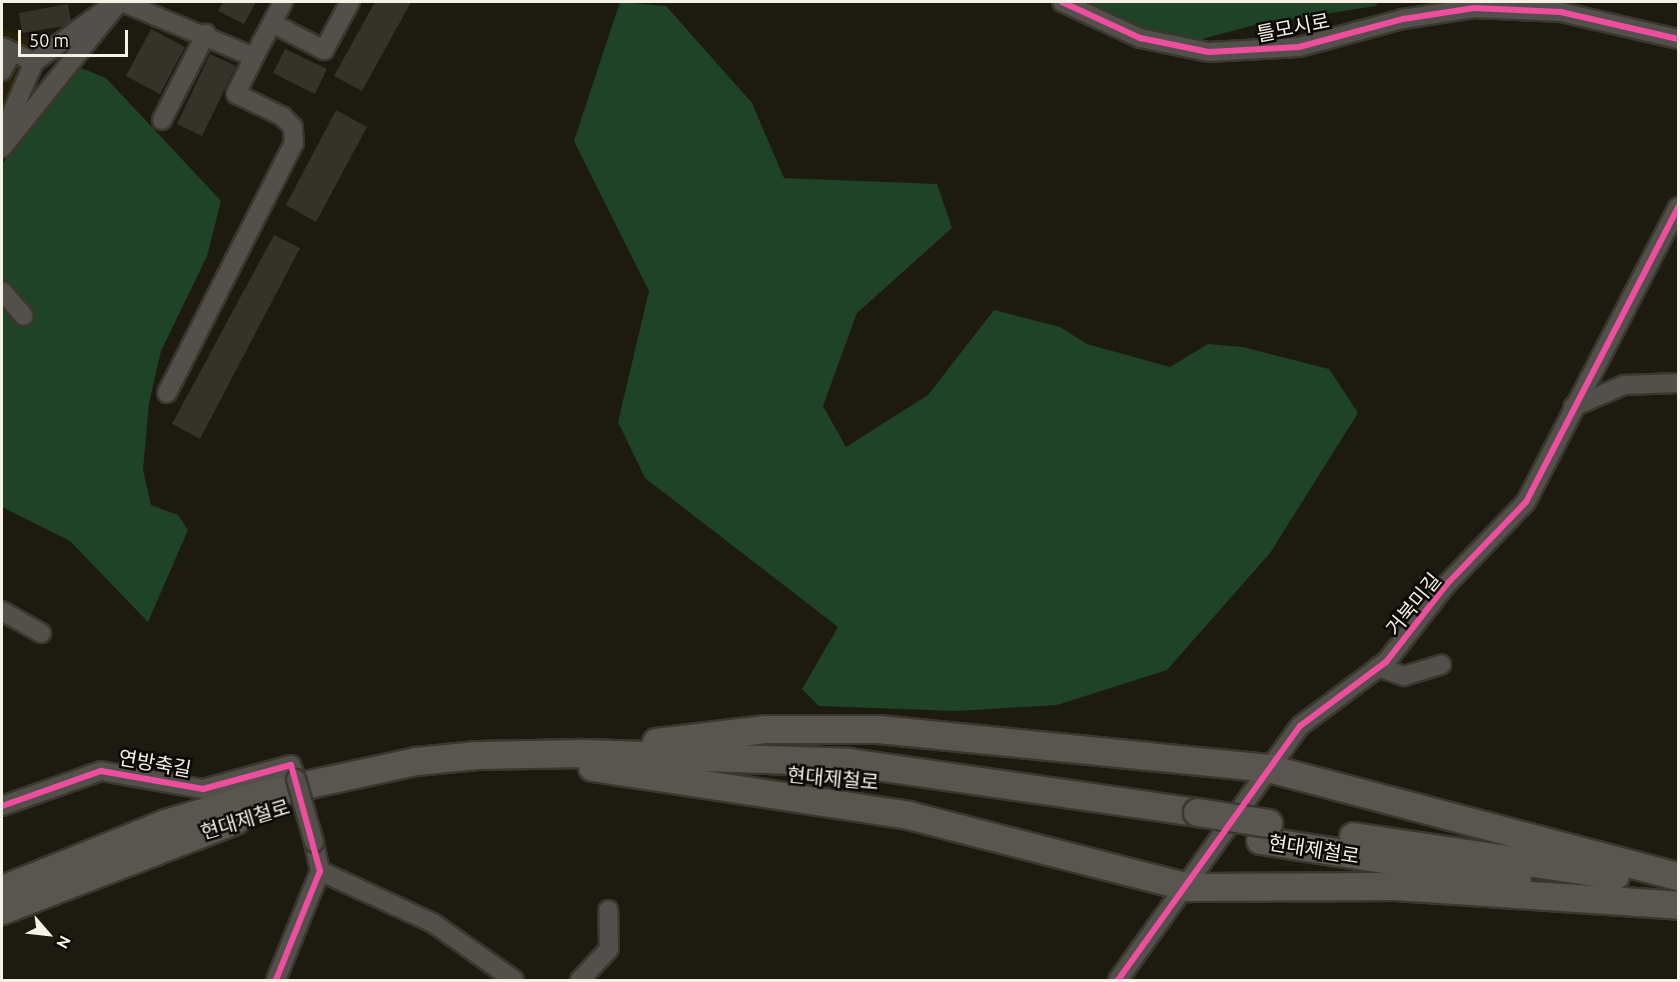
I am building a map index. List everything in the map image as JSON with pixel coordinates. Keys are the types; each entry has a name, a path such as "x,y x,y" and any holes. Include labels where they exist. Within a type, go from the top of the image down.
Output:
{"highway":[{"path":"581,759 765,729 878,729 1268,768 1678,876"},
{"path":"581,759 908,815 1189,886 1395,886 1678,905"},
{"name":"현대제철로","path":"2,910 229,822 324,796 482,769 581,759"},
{"name":"현대제철로","path":"2,889 165,823 284,789 416,761 581,759 849,762 1678,905"},
{"name":"현대제철로","path":"1264,832 1678,884"}],"street":[{"path":"120,2 206,34 254,57"},
{"path":"2,136 34,62 120,2"},
{"path":"2,148 120,2"},
{"path":"167,393 294,143 293,127 282,116 236,94 283,2"},
{"path":"272,23 324,50 350,2"},
{"name":"틀모시로","path":"1062,2 1140,38 1209,52 1299,47 1405,10 1512,8 1562,12 1678,39"},
{"path":"162,120 206,34"},
{"path":"2,71 7,50 34,62"},
{"name":"거북미길","path":"1118,981 1189,886 1268,768 1300,726 1378,667 1526,502 1678,207"},
{"path":"2,291 24,316"},
{"path":"1573,407 1624,385 1678,383"},
{"path":"2,611 41,633"},
{"path":"1378,667 1404,676 1441,665"},
{"name":"연방축길","path":"2,806 101,771 203,789 291,765 314,842 320,871"},
{"path":"276,981 320,871 433,923 514,981"},
{"path":"579,981 609,948 608,910"}],"shaded area":[{"path":"2,28 37,42 2,113"}],"green space":[{"path":"620,2 666,6 752,103 784,178 937,184 952,228 857,313 823,406 846,447 928,395 994,310 1060,327 1087,344 1170,367 1208,344 1243,347 1329,369 1358,413 1270,553 1167,670 1057,705 957,711 819,706 802,689 838,627 645,478 618,422 649,291 574,141"},
{"path":"1082,2 1378,2 1376,6 1258,24 1154,52 1125,43"},
{"path":"81,68 106,78 221,201 207,256 161,351 149,403 143,470 151,505 178,515 188,530 148,622 70,541 2,507 2,164"}],"building":[{"path":"223,2 256,2 244,24 218,11"},
{"path":"375,2 411,2 362,91 334,76"},
{"path":"68,4 71,21 64,26 22,33 19,13"},
{"path":"151,29 185,47 160,94 126,76"},
{"path":"285,49 327,69 315,94 273,73"},
{"path":"210,54 236,66 202,136 177,124"},
{"path":"336,110 367,127 316,222 286,205"},
{"path":"274,235 300,248 200,439 172,424"}],"cycle path":[{"path":"1062,2 1140,38 1209,52 1299,47 1403,19 1474,8 1561,12 1678,39"},
{"path":"1118,980 1300,726 1386,662 1446,585 1526,502 1678,207"},
{"path":"2,806 101,771 203,789 291,765 320,871 276,980"}]}
